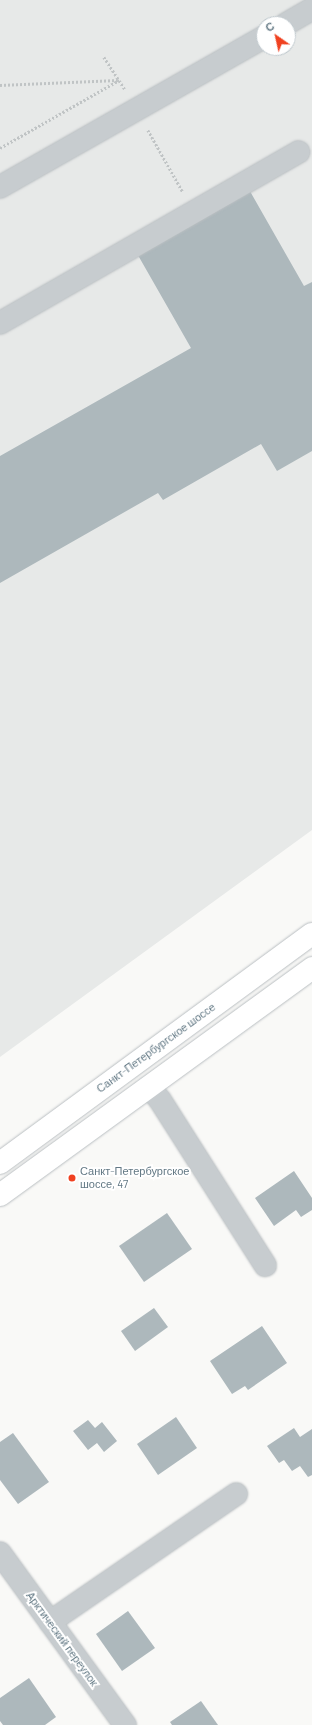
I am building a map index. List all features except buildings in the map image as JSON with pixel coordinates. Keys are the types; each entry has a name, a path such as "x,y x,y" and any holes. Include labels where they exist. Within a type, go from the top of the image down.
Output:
{"main road":[{"name":"Санкт-Петербургское шоссе","path":"0,1163 312,934"},
{"path":"0,1194 312,968"}],"street":[{"path":"296,19 312,10"},
{"path":"0,187 256,41"},
{"path":"0,323 195,213 298,152"},
{"path":"149,1087 160,1100 265,1265"},
{"path":"50,1622 236,1494"},
{"name":"Арктический переулок","path":"0,1553 125,1725"}],"path":[{"path":"0,86 119,80 0,148"},
{"path":"160,151 195,213"}],"shaded area":[{"path":"0,0 312,0 312,830 0,1057"}],"place":[{"name":"Санкт-Петербургское шоссе, 47","path":"72,1178"}]}
